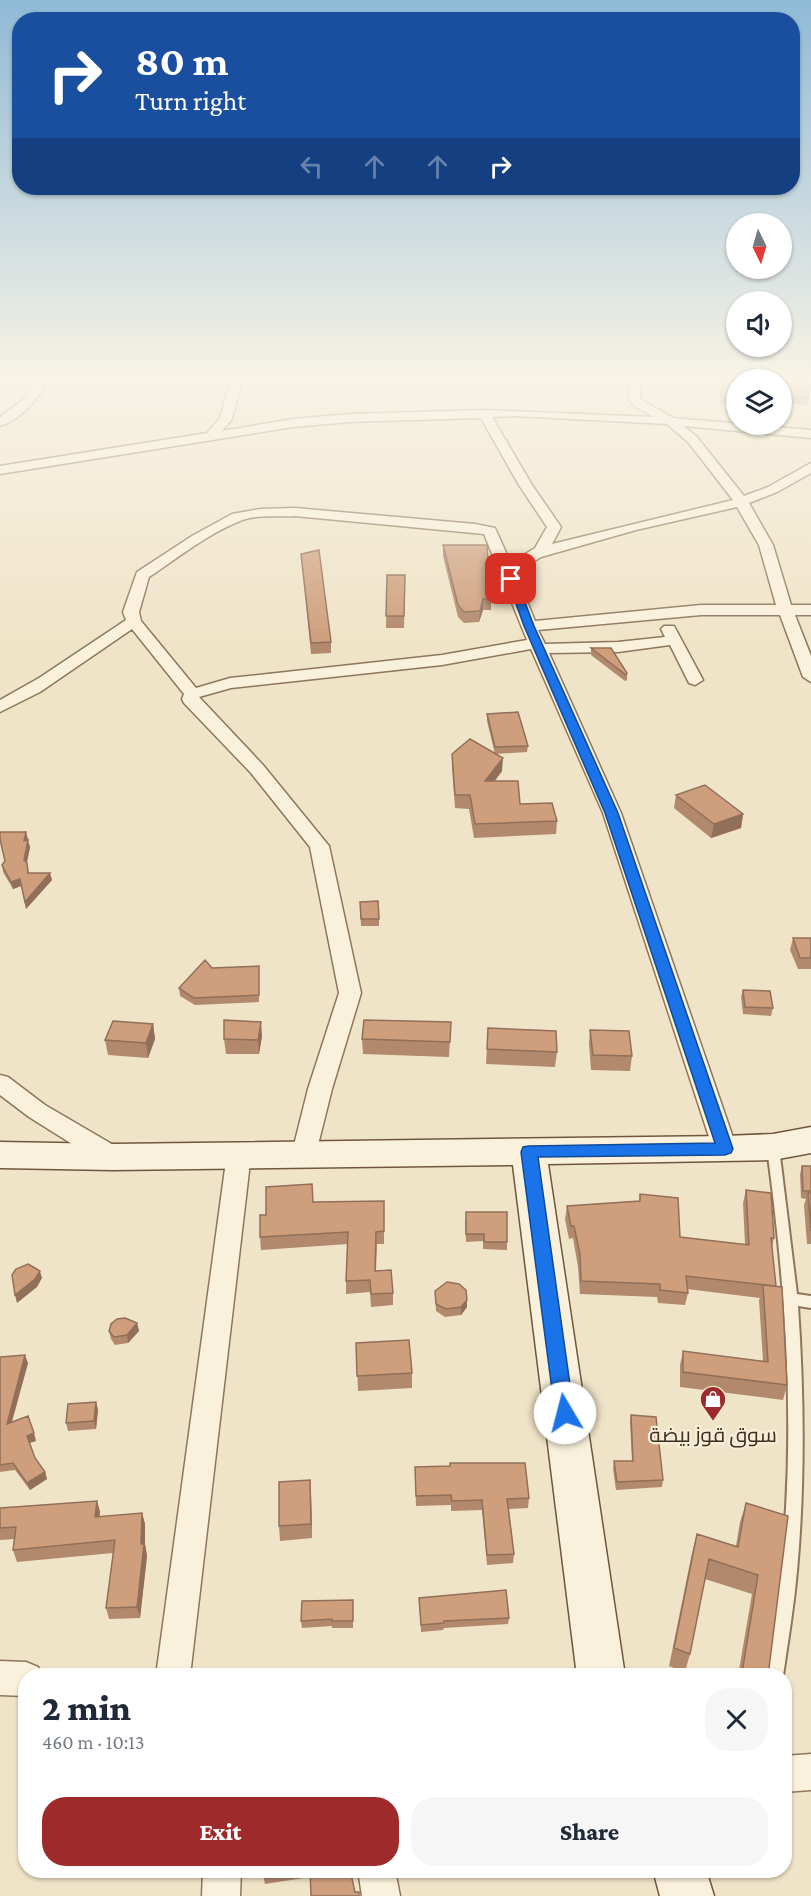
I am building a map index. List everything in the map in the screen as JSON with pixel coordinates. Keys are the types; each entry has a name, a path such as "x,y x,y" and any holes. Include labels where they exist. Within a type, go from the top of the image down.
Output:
{"main road":[{"path":"0,1155 113,1157 725,1149 773,1147 811,1140"},
{"path":"529,1152 594,1668"},
{"path":"681,1878 687,1896"}],"street":[{"path":"0,470 40,463"},
{"path":"514,463 531,498 554,527 541,551"},
{"path":"711,463 742,503 766,545 785,609 811,677"},
{"path":"511,579 519,565 541,551 645,523 742,503 800,475 811,467"},
{"path":"192,694 134,622 131,612 142,575 220,526 237,518 260,513 295,512 490,531 612,813 725,1149"},
{"path":"192,694 230,682 442,660 659,613 701,609 811,610"},
{"path":"659,613 676,640 694,680"},
{"path":"0,706 20,697 117,630 134,622"},
{"path":"536,639 618,647 676,640"},
{"path":"192,694 190,699 257,770 319,846 350,993 320,1089 304,1153"},
{"path":"0,1083 37,1111 113,1157"},
{"path":"174,1668 239,1154"},
{"path":"0,1678 18,1679"},
{"path":"792,1773 811,1772"},
{"path":"221,1896 222,1878"},
{"path":"378,1878 381,1896"}],"lane":[{"path":"773,1147 785,1222 795,1391 795,1472 790,1558 775,1668"},
{"path":"790,1299 811,1302"}],"building":[{"path":"443,545 487,545 491,599 483,599 480,611 464,612 458,605"},
{"path":"319,550 331,642 311,643 301,554"},
{"path":"387,575 405,575 404,616 386,616"},
{"path":"591,648 611,648 627,673 626,675"},
{"path":"518,712 528,746 495,747 487,714"},
{"path":"470,739 503,758 485,781 518,781 520,804 552,803 557,821 475,824 470,795 455,795 452,754"},
{"path":"705,785 743,814 714,824 676,795"},
{"path":"0,832 26,832 24,841 28,840 24,860 27,863 28,873 50,873 25,902 20,879 11,882 2,865 5,861"},
{"path":"378,901 379,919 361,919 360,902"},
{"path":"793,938 811,938 811,958 800,958"},
{"path":"205,960 212,968 259,966 259,995 194,998 179,988"},
{"path":"743,990 770,991 773,1008 745,1007"},
{"path":"224,1020 261,1022 258,1040 224,1039"},
{"path":"364,1020 451,1022 450,1042 362,1039"},
{"path":"113,1021 153,1024 146,1043 105,1040"},
{"path":"488,1028 556,1031 557,1052 487,1049"},
{"path":"590,1030 629,1031 632,1056 593,1055"},
{"path":"802,1166 811,1166 811,1191 803,1191"},
{"path":"312,1184 313,1202 384,1201 384,1231 376,1232 375,1271 391,1270 393,1293 371,1294 370,1280 346,1281 348,1232 260,1237 260,1215 266,1215 266,1187"},
{"path":"746,1190 771,1193 774,1238 771,1238 776,1286 686,1276 688,1293 660,1290 660,1284 581,1281 580,1254 567,1206 640,1201 640,1194 678,1198 680,1237 749,1245"},
{"path":"808,1193 811,1193 811,1231"},
{"path":"466,1212 507,1212 507,1242 484,1242 484,1234 466,1234"},
{"path":"28,1264 40,1271 35,1279 15,1295 12,1275 16,1269"},
{"path":"447,1282 459,1284 466,1290 467,1300 461,1307 446,1309 436,1304 435,1291"},
{"path":"763,1285 782,1287 787,1385 683,1372 683,1351 768,1362"},
{"path":"125,1318 137,1323 127,1335 114,1337 109,1331 111,1324 117,1319"},
{"path":"409,1340 412,1373 357,1376 356,1343"},
{"path":"25,1355 7,1424 28,1416 34,1433 27,1436 35,1458 45,1472 27,1483 13,1463 0,1465 0,1357"},
{"path":"96,1402 94,1421 66,1423 68,1404"},
{"path":"631,1415 656,1417 663,1480 617,1482 614,1461 633,1461"},
{"path":"450,1463 525,1463 529,1498 507,1499 514,1554 487,1555 482,1500 452,1501 451,1495 416,1496 415,1467 450,1466"},
{"path":"310,1480 311,1524 279,1526 279,1482"},
{"path":"97,1501 95,1517 142,1513 141,1544 144,1544 137,1607 106,1608 115,1540 13,1550 16,1527 0,1528 0,1508"},
{"path":"746,1503 788,1516 769,1668 743,1668 758,1575 709,1559 690,1654 674,1648 697,1534 738,1547"},
{"path":"506,1590 509,1618 444,1621 444,1623 421,1625 419,1598"},
{"path":"353,1600 353,1621 332,1621 332,1619 301,1621 302,1601"},
{"path":"310,1878 352,1878 355,1892 359,1892 359,1896 311,1896"}],"place":[{"name":"سوق قوز بيضة","path":"713,1422"}],"route":[{"path":"511,579 529,626 612,813 725,1149 529,1152 565,1413"}]}
